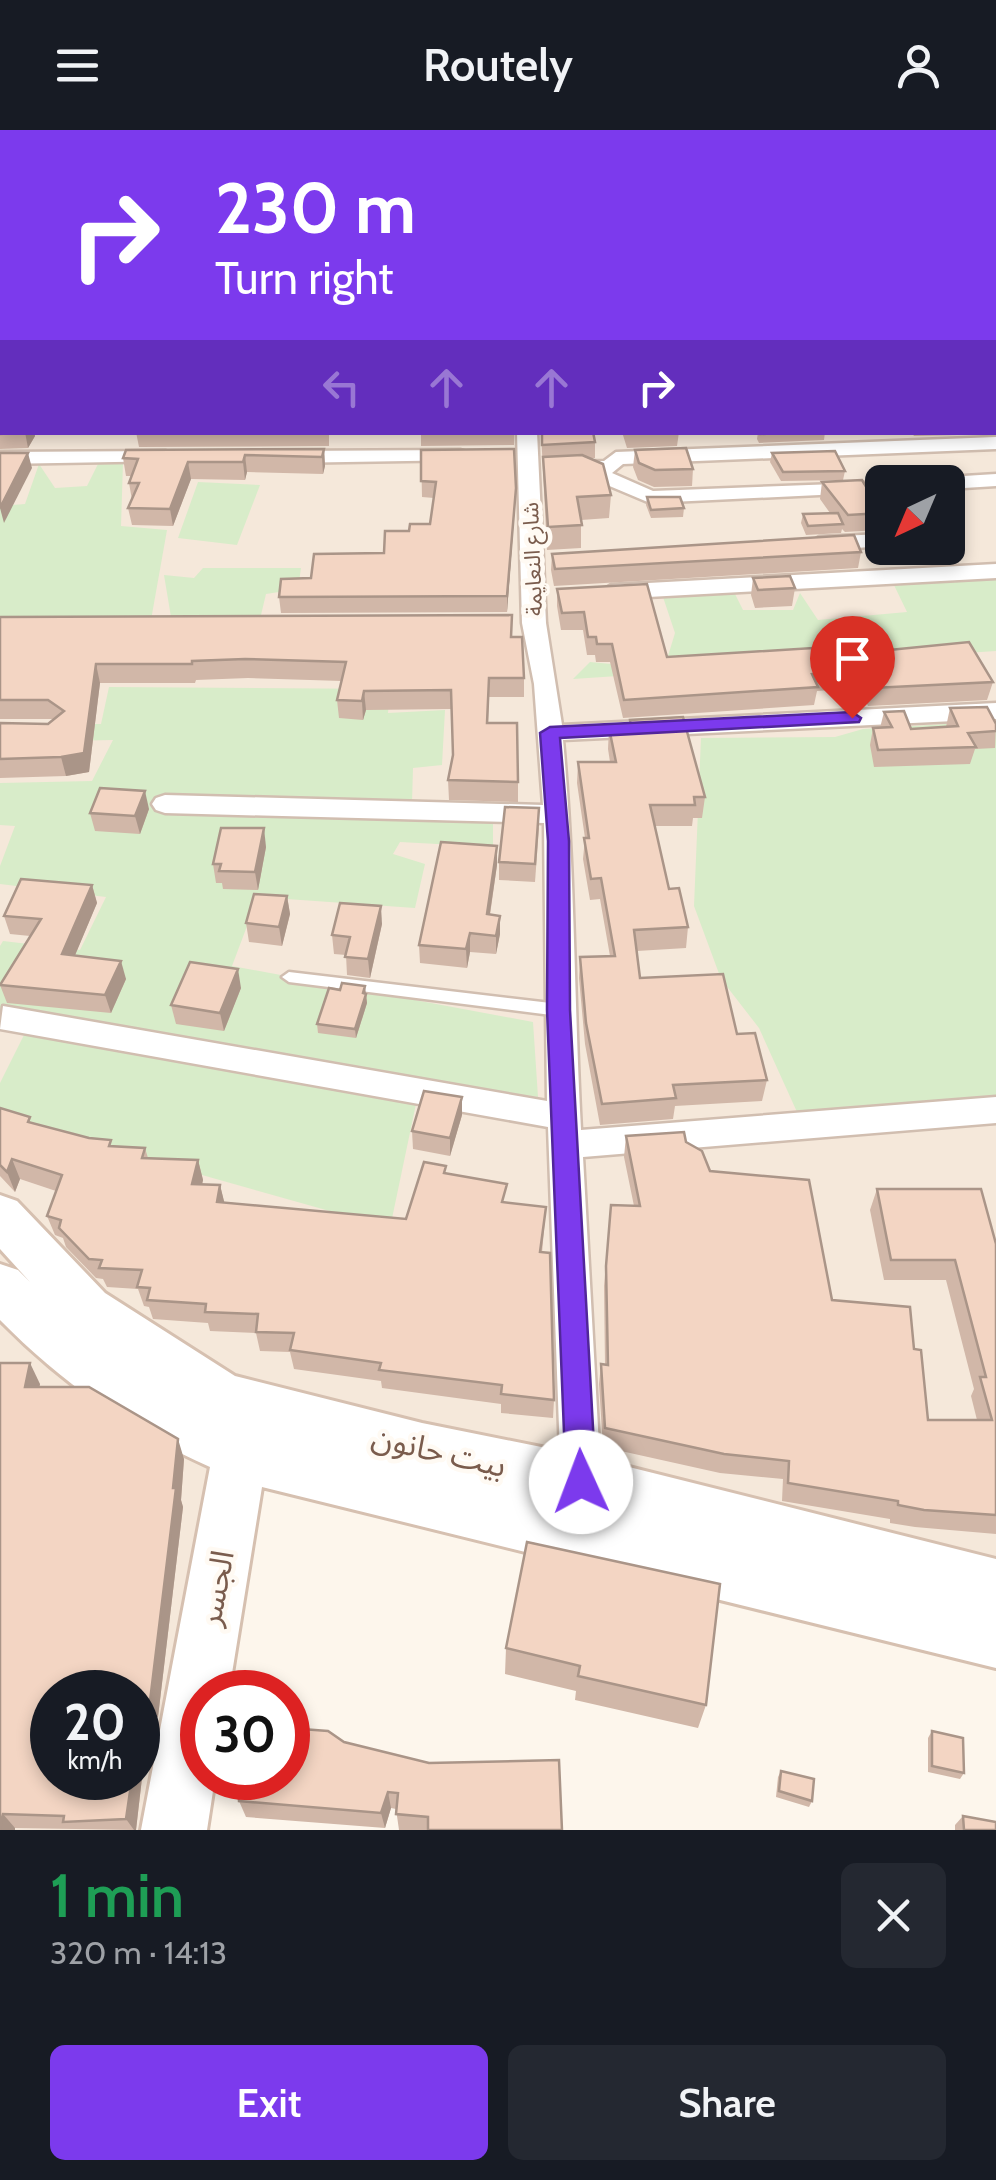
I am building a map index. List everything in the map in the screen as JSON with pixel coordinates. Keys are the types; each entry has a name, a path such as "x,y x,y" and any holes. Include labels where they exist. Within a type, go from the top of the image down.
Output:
{"main road":[{"name":"بيت حانون","path":"0,1214 87,1309 222,1398 245,1429 311,1474 476,1509 996,1638"},
{"name":"بيت حانون","path":"0,1286 34,1321 106,1379 200,1435 245,1429 422,1449 581,1482 996,1588"},
{"name":"الجسر","path":"174,1830 245,1429"}],"street":[{"path":"0,130 127,130"},
{"path":"585,468 611,467 616,458 996,443"},
{"path":"258,457 516,454 585,468 650,497 865,487"},
{"name":"شارع النعايمة","path":"516,454 541,560 543,597 524,623 546,684 557,815 558,1010 581,1482"},
{"path":"0,458 182,457"},
{"path":"965,481 996,480"},
{"path":"804,545 865,541"},
{"path":"965,556 989,571"},
{"path":"592,593 989,571"},
{"path":"550,733 996,711"},
{"path":"165,804 557,815"},
{"path":"3,1018 565,1131 996,1110"}],"lane":[{"path":"289,976 558,1010"}],"shaded area":[{"path":"0,435 996,435 996,1582 225,1386 160,1781 160,1670 30,1670 30,1800 157,1800 152,1830 0,1830"}],"green space":[{"path":"99,462 123,462 121,526 167,530 151,620 0,620 0,506 25,504 39,464 55,488 87,486"},
{"path":"198,482 260,485 237,545 178,538"},
{"path":"203,568 301,568 298,589 266,594 261,615 171,617 164,575 194,578"},
{"path":"996,578 996,651 573,679 590,662 664,669 675,633 662,594 732,588 743,610 793,610 800,593 818,620 907,612 893,583"},
{"path":"109,687 390,689 388,713 445,710 442,765 413,768 412,803 493,809 493,847 400,842 393,854 425,864 415,908 258,897 232,966 533,1022 538,1097 421,1080 390,1228 0,1118 0,1083 26,1031 0,1027 0,946 3,941 80,950 106,897 0,884 0,866 15,826 0,825 0,783 92,781 113,740 63,741 67,724 101,724"},
{"path":"996,721 996,1095 797,1112 759,1028 721,979 694,906 701,738 835,737 863,729"}],"building":[{"path":"542,435 594,435 595,442 542,445"},
{"path":"686,448 693,469 655,470 639,463 635,450"},
{"path":"324,449 322,457 245,455 243,462 188,462 170,509 128,508 139,483 129,483 138,459 123,458 126,450"},
{"path":"514,449 516,488 507,596 279,597 281,579 311,578 314,554 384,553 385,531 409,531 410,524 430,524 436,482 421,481 421,450"},
{"path":"835,451 845,471 783,472 772,453"},
{"path":"0,453 28,453 0,508"},
{"path":"582,455 603,464 611,495 577,497 582,525 548,527 543,457"},
{"path":"862,480 865,514 848,515 822,482"},
{"path":"647,497 680,497 684,508 651,510"},
{"path":"838,513 843,524 808,526 803,514"},
{"path":"854,535 861,552 555,569 552,554"},
{"path":"790,576 795,588 758,590 753,578"},
{"path":"647,584 667,657 813,648 816,653 889,650 969,642 993,682 872,688 863,670 812,674 818,687 624,700 612,644 597,644 596,637 588,637 584,612 562,613 557,589"},
{"path":"512,615 511,637 522,637 524,678 489,678 487,723 517,723 518,782 448,780 453,755 451,690 364,691 362,701 337,700 346,662 245,659 192,664 96,664 84,753 0,759 0,723 48,724 64,711 48,700 0,700 0,617"},
{"path":"987,707 996,731 968,733 976,747 878,750 873,728 892,727 884,712 904,711 911,729 958,726 950,708"},
{"path":"683,717 705,797 694,797 695,805 650,805 669,889 679,888 688,927 634,930 640,978 723,974 737,1034 755,1033 767,1080 673,1085 676,1098 602,1104 586,1023 580,957 615,956 601,878 591,879 578,762 616,762 609,728 631,727 630,720"},
{"path":"100,788 145,791 135,816 90,813"},
{"path":"505,807 539,808 535,864 499,862"},
{"path":"221,828 264,828 255,872 219,871 221,864 213,864"},
{"path":"441,842 497,846 487,914 500,916 496,936 470,933 466,949 419,945"},
{"path":"21,879 92,885 62,954 121,961 105,995 0,985 41,919 4,916"},
{"path":"254,894 287,896 279,927 246,923"},
{"path":"340,903 381,906 368,959 345,957 350,937 332,935"},
{"path":"190,962 238,969 220,1013 171,1005"},
{"path":"342,983 365,986 355,1029 317,1024 329,988 340,990"},
{"path":"424,1091 462,1097 450,1138 412,1131"},
{"path":"0,1108 30,1117 28,1122 111,1140 109,1146 145,1148 142,1158 198,1160 192,1184 220,1185 217,1202 406,1219 424,1162 446,1166 444,1173 507,1184 502,1202 546,1207 540,1252 550,1253 554,1400 501,1394 502,1385 379,1370 381,1363 290,1350 294,1333 256,1332 258,1314 205,1312 206,1304 147,1300 150,1288 137,1287 142,1270 99,1268 102,1260 89,1259 59,1228 61,1220 47,1216 62,1175 12,1159 7,1172 0,1165"},
{"path":"684,1132 686,1142 702,1151 710,1171 809,1180 832,1300 910,1307 914,1349 921,1350 928,1420 992,1420 980,1377 986,1377 955,1260 891,1260 877,1189 981,1189 996,1244 996,1515 924,1510 898,1505 898,1501 788,1483 789,1461 724,1454 605,1428 601,1364 608,1365 606,1266 611,1205 640,1206 626,1136"},
{"path":"0,1363 30,1363 25,1387 89,1387 178,1439 176,1488 154,1670 30,1670 30,1800 129,1800 126,1819 63,1822 64,1816 3,1814 0,1830"},
{"path":"527,1542 720,1584 706,1705 578,1676 580,1666 506,1648"},
{"path":"310,1730 328,1731 344,1742 429,1763 559,1760 562,1830 428,1830 428,1817 396,1814 398,1793 388,1792 381,1813 239,1801 310,1800"},
{"path":"932,1731 963,1738 964,1773 932,1766"},
{"path":"781,1771 814,1779 812,1801 779,1791"},
{"path":"963,1816 996,1822 996,1830 964,1830"}],"route":[{"path":"581,1482 558,1010 559,841 550,733 852,718"}]}
